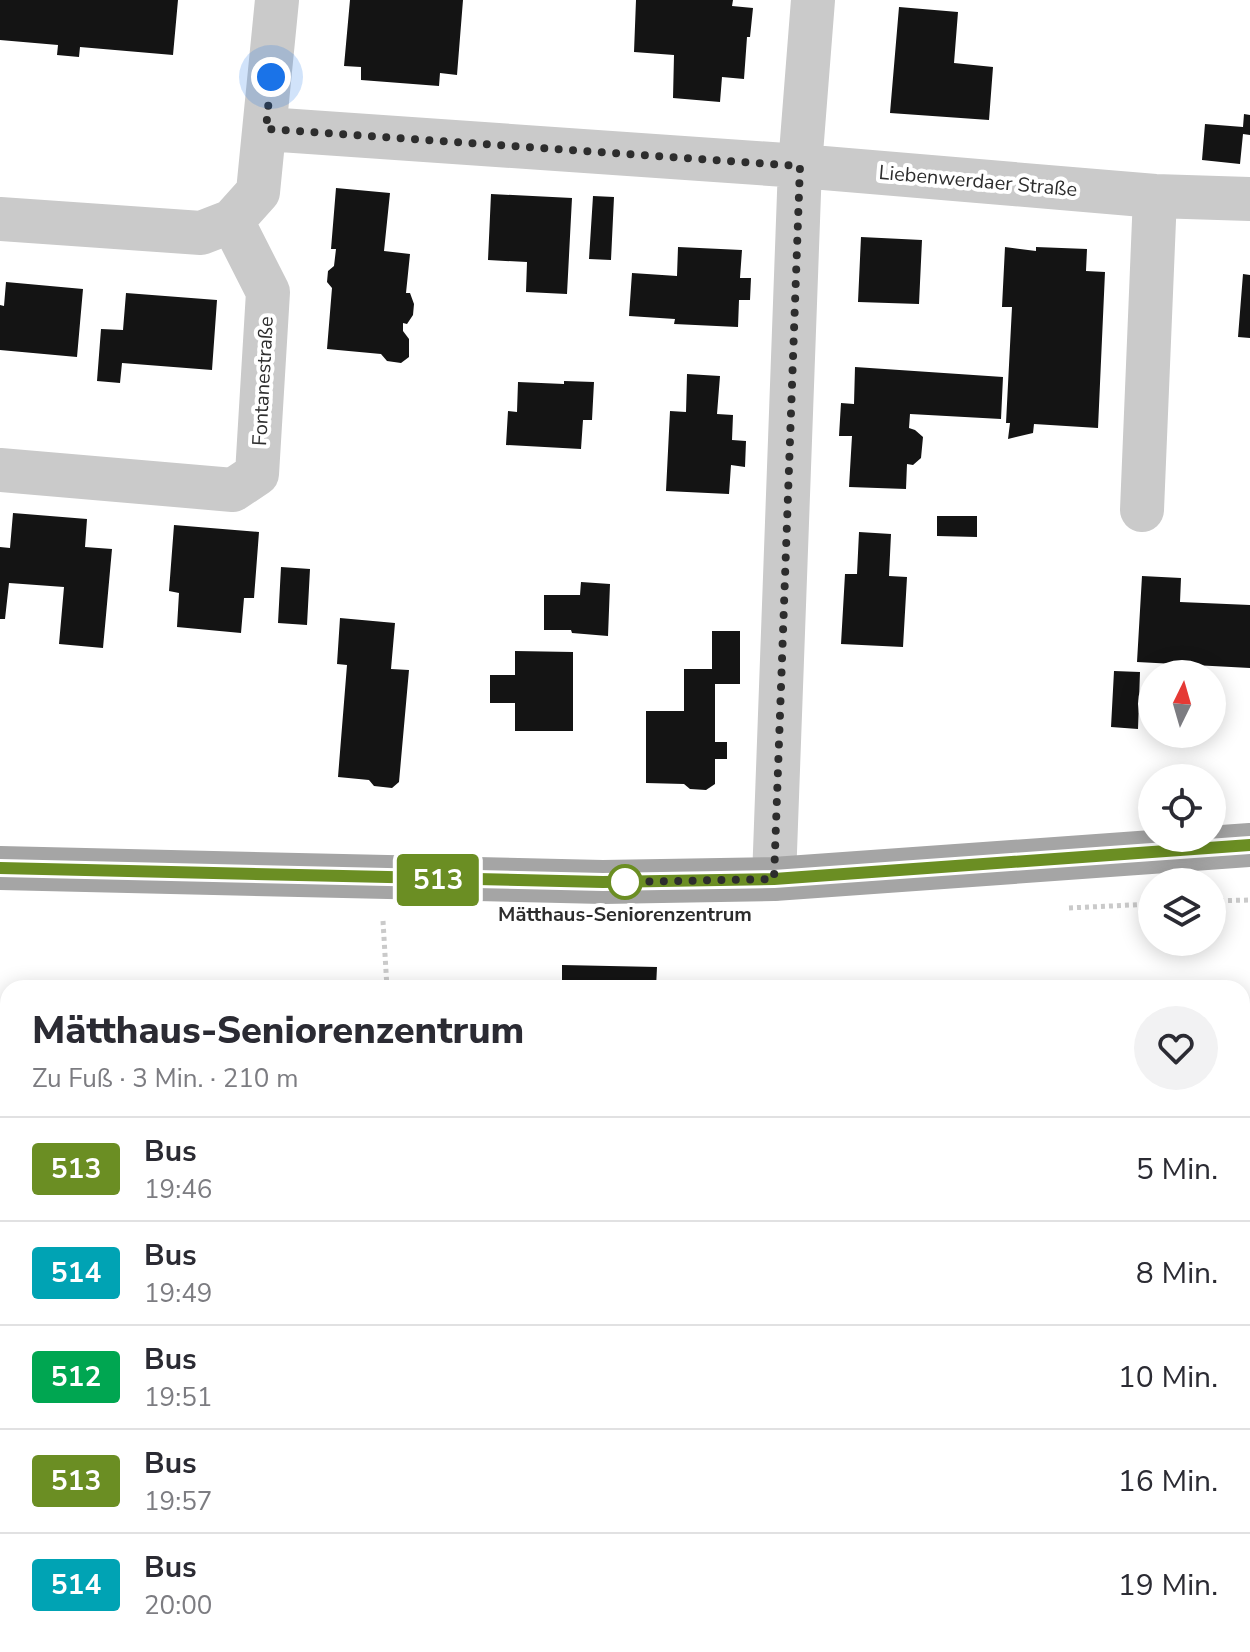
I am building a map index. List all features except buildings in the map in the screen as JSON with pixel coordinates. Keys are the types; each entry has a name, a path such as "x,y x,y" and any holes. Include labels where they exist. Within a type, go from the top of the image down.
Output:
{"main road":[{"path":"0,868 571,882 774,879 1250,845"}],"street":[{"path":"0,219 201,233 232,221 258,192 277,0"},
{"path":"774,879 800,166 813,0"},
{"name":"Liebenwerdaer Straße","path":"266,129 800,166 1155,196 1250,199"},
{"path":"1142,510 1155,196"},
{"name":"Fontanestraße","path":"0,470 233,490 257,474 268,292 232,221"}],"path":[{"path":"1226,901 1250,900"},
{"path":"386,971 387,980"}],"bus line":[{"name":"513","path":"0,868 381,879 603,882 774,879 1250,845"}],"place":[{"name":"Mätthaus-Seniorenzentrum","path":"625,882"}],"route":[{"path":"271,77 266,129 800,166 774,879 625,882"}]}
